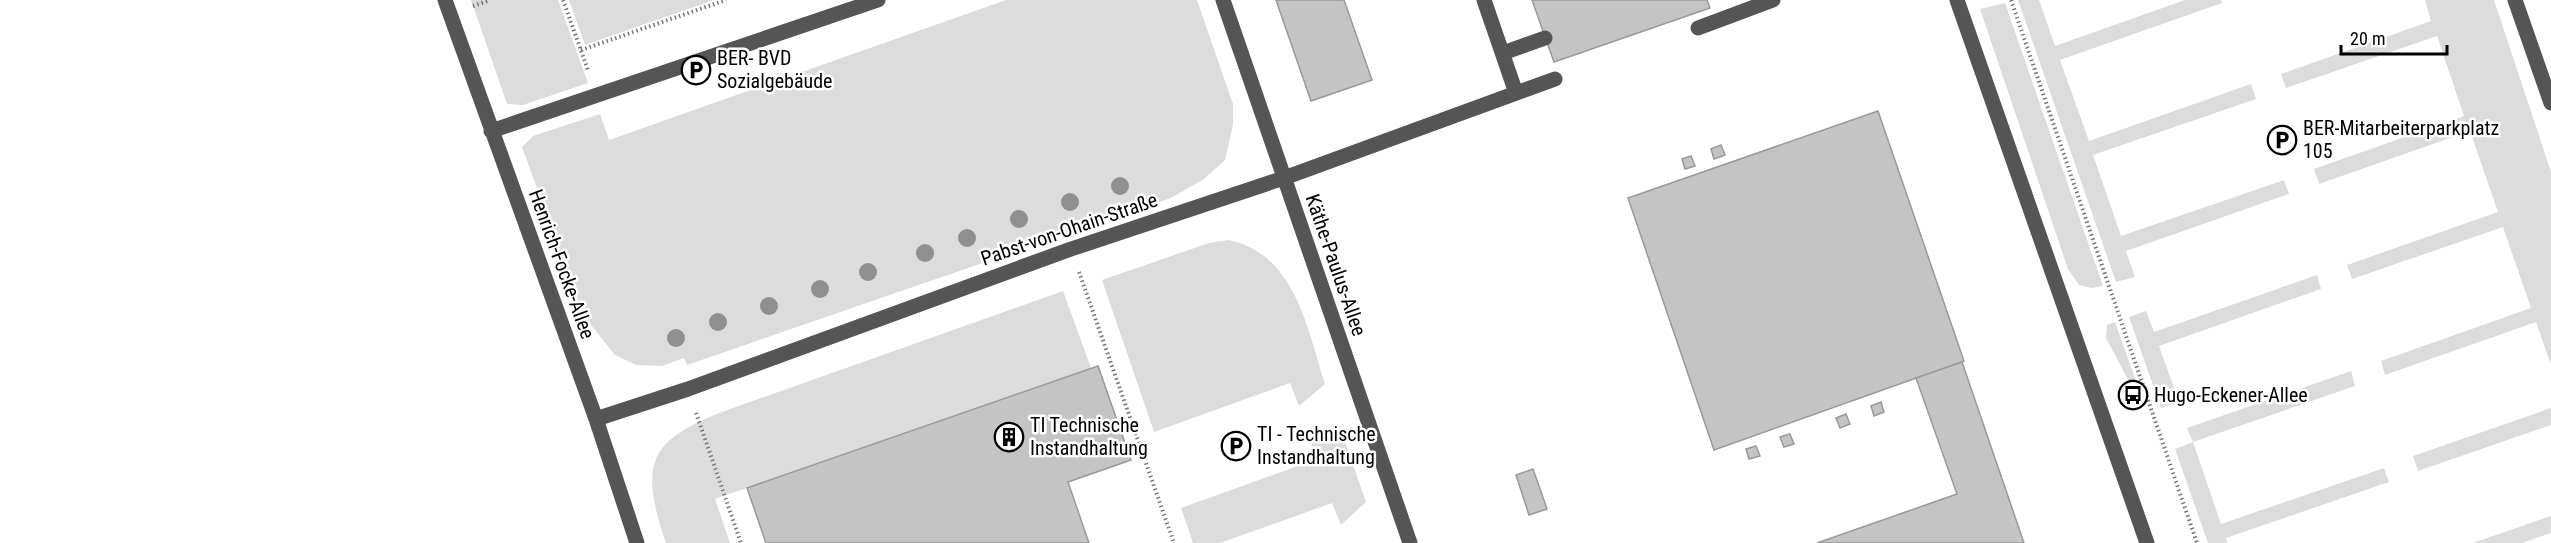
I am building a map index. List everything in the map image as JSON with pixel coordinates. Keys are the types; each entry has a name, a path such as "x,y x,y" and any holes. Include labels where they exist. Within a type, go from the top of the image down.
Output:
{"street":[{"name":"Henrich-Focke-Allee","path":"445,0 596,419 637,543"},
{"path":"491,131 854,4 878,0"},
{"name":"Käthe-Paulus-Allee","path":"1222,0 1410,543"},
{"path":"1484,0 1516,93"},
{"path":"1698,28 1730,7 1773,0"},
{"path":"1957,0 2147,543"},
{"path":"2515,0 2551,103"},
{"path":"1503,53 1545,38"},
{"name":"Pabst-von-Ohain-Straße","path":"596,419 688,389 1071,249 1284,178 1555,79"}],"path":[{"path":"563,0 596,94"},
{"path":"581,50 726,0"},
{"path":"2011,0 2197,543"},
{"path":"1071,249 1174,543"},
{"path":"688,389 741,543"},
{"path":"2133,395 2145,391"}],"shaded area":[{"path":"471,0 558,0 588,83 523,105 507,104"},
{"path":"569,0 714,0 585,45"},
{"path":"1006,0 1197,0 1233,104 1233,125 1225,160 1204,179 1171,198 687,365 684,358 662,366 636,365 615,355 583,315 522,147 533,136 600,114 609,140"},
{"path":"2018,0 2039,0 2055,46 2185,0 2221,0 2222,3 2060,60 2089,141 2251,84 2256,99 2093,155 2121,236 2284,180 2289,194 2126,251 2135,277 2116,282"},
{"path":"2425,0 2494,0 2551,172 2551,365 2536,322 2385,375 2381,361 2531,308 2503,227 2352,279 2347,265 2498,212 2470,131 2319,184 2314,169 2464,116 2437,36 2286,88 2281,74 2431,21"},
{"path":"2005,3 2103,286 2091,288 2079,285 2068,269 1980,9"},
{"path":"1228,240 1251,248 1269,260 1283,277 1304,317 1325,384 1299,406 1290,383 1154,432 1102,280 1209,243"},
{"path":"2317,275 2321,289 2159,346 2179,402 2161,408 2129,317 2146,311 2154,332"},
{"path":"1063,291 1091,368 715,499 730,543 666,543 657,514 653,491 653,471 658,455 668,442 684,430 733,408"},
{"path":"2115,322 2137,384 2131,385 2106,338 2107,325"},
{"path":"2351,371 2355,386 2193,442 2187,428"},
{"path":"2551,408 2551,425 2418,471 2413,456"},
{"path":"1309,437 1345,442 1366,502 1341,525 1332,503 1220,543 1193,543 1181,508 1317,459"},
{"path":"2193,442 2221,524 2384,468 2389,482 2226,538 2227,543 2208,543 2175,449"},
{"path":"2551,516 2551,533 2522,543 2473,543"}],"building":[{"path":"1276,0 1344,0 1372,80 1311,101"},
{"path":"1532,0 1707,0 1710,8 1554,62"},
{"path":"1878,111 1964,361 1714,450 1628,198"},
{"path":"1721,145 1725,155 1714,159 1711,149"},
{"path":"1691,156 1695,166 1685,169 1682,159"},
{"path":"1962,362 2024,543 1817,543 1957,494 1916,378"},
{"name":"TI Technische Instandhaltung","path":"1098,366 1131,460 1068,482 1089,543 766,543 747,488"},
{"path":"1881,402 1884,412 1874,416 1871,406"},
{"path":"1846,414 1850,424 1840,428 1836,418"},
{"path":"1790,434 1794,444 1784,447 1780,437"},
{"path":"1756,446 1760,456 1749,459 1746,449"},
{"path":"1533,469 1547,509 1529,515 1516,475"}],"place":[{"name":"BER- BVD Sozialgebäude","path":"696,70"},
{"name":"BER-Mitarbeiterparkplatz 105","path":"2282,140"},
{"name":"Hugo-Eckener-Allee","path":"2133,395"},
{"name":"TI Technische Instandhaltung","path":"1009,437"},
{"name":"TI - Technische Instandhaltung","path":"1236,446"}]}
